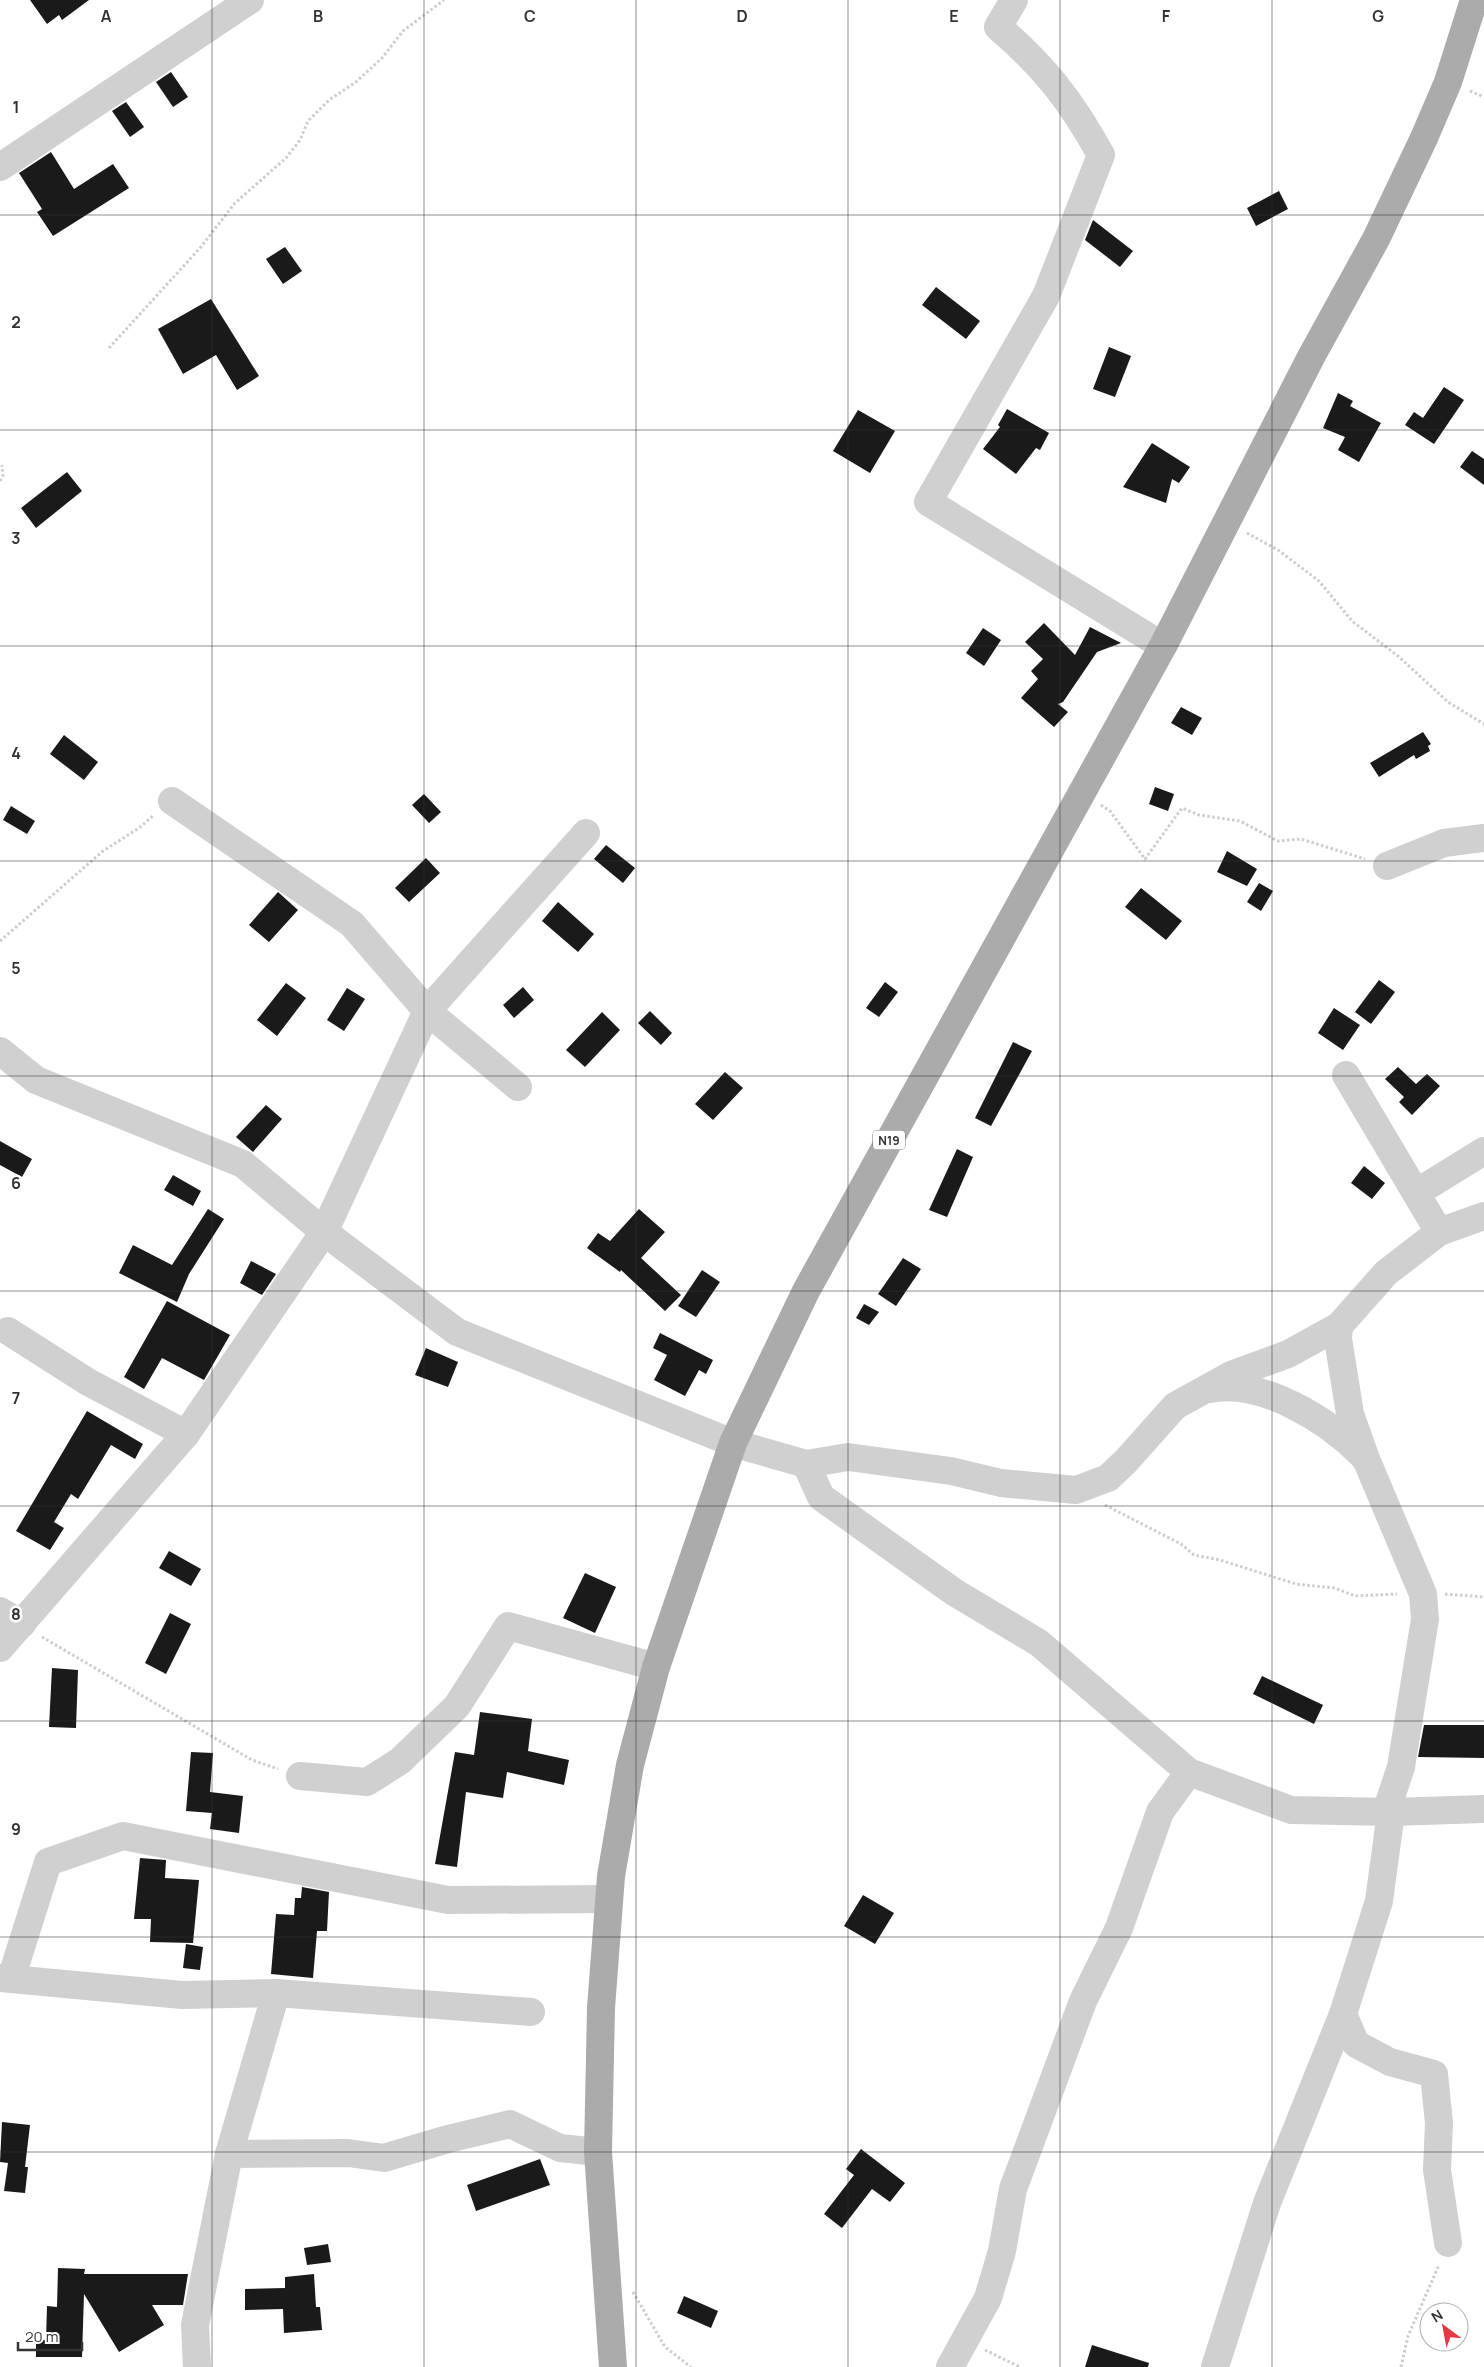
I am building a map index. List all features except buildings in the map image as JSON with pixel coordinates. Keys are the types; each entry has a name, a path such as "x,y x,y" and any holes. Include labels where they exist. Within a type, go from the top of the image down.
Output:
{"main road":[{"name":"N19","path":"613,2367 598,2152 601,2008 609,1898 630,1765 656,1667 733,1443 806,1291 1163,646 1311,357 1376,239 1424,138 1448,82 1474,0"}],"street":[{"path":"0,167 250,0"},
{"path":"1014,0 998,27 1049,75 1087,129 1101,155 1076,224 1046,296 928,502 1163,646"},
{"path":"172,801 352,924 427,1011 518,1087"},
{"path":"0,1648 11,1617 186,1434 324,1232 427,1011 586,833"},
{"path":"1387,866 1444,842 1484,838"},
{"path":"4,1064 36,1080 243,1164 324,1232 457,1332 733,1443 806,1464 848,1458 951,1471 1002,1483 1076,1490 1108,1478 1176,1406 1231,1375 1288,1354 1339,1326 1386,1273 1439,1232 1484,1216"},
{"path":"1346,1075 1439,1232"},
{"path":"1416,1193 1484,1151"},
{"path":"1215,2367 1267,2203 1343,2014 1379,1901 1391,1812 1390,1800 1401,1767 1425,1619 1423,1594 1366,1459 1350,1414 1338,1339 1339,1326"},
{"path":"8,1331 88,1382 186,1434"},
{"path":"1207,1390 1226,1385 1270,1396 1312,1414 1346,1439 1366,1459"},
{"path":"806,1464 821,1497 954,1592 1039,1643 1190,1772 1291,1810 1391,1812 1484,1808"},
{"path":"300,1776 366,1782 400,1761 457,1706 508,1626 656,1667"},
{"path":"950,2367 988,2298 1002,2251 1013,2189 1083,2001 1119,1928 1160,1812 1190,1772"},
{"path":"530,2012 276,1992 182,1995 5,1978 48,1862 123,1836 448,1900 609,1898"},
{"path":"197,2367 195,2324 229,2154 276,1992"},
{"path":"1343,2014 1356,2044 1390,2062 1434,2074 1439,2123 1437,2170 1448,2243"},
{"path":"229,2154 348,2153 384,2158 448,2139 510,2124 560,2148 598,2152"}],"path":[{"path":"109,348 200,248 235,203 286,158 300,140 308,121 329,100 356,82 382,58 403,31 444,0"},
{"path":"0,481 3,475 2,465"},
{"path":"1226,522 1278,550 1319,581 1352,621 1398,656 1448,702 1484,724"},
{"path":"1082,792 1110,811 1145,859 1182,808 1199,815 1240,821 1278,841 1300,839 1387,866"},
{"path":"0,941 102,851 139,828 172,801"},
{"path":"1076,1490 1140,1521 1181,1544 1194,1555 1220,1560 1296,1584 1335,1588 1355,1596 1423,1594 1484,1597"},
{"path":"11,1617 62,1651 252,1760 300,1776"},
{"path":"1401,2367 1408,2336 1448,2243"},
{"path":"629,2286 666,2347 685,2365 691,2367"},
{"path":"964,2341 1020,2367"}]}
